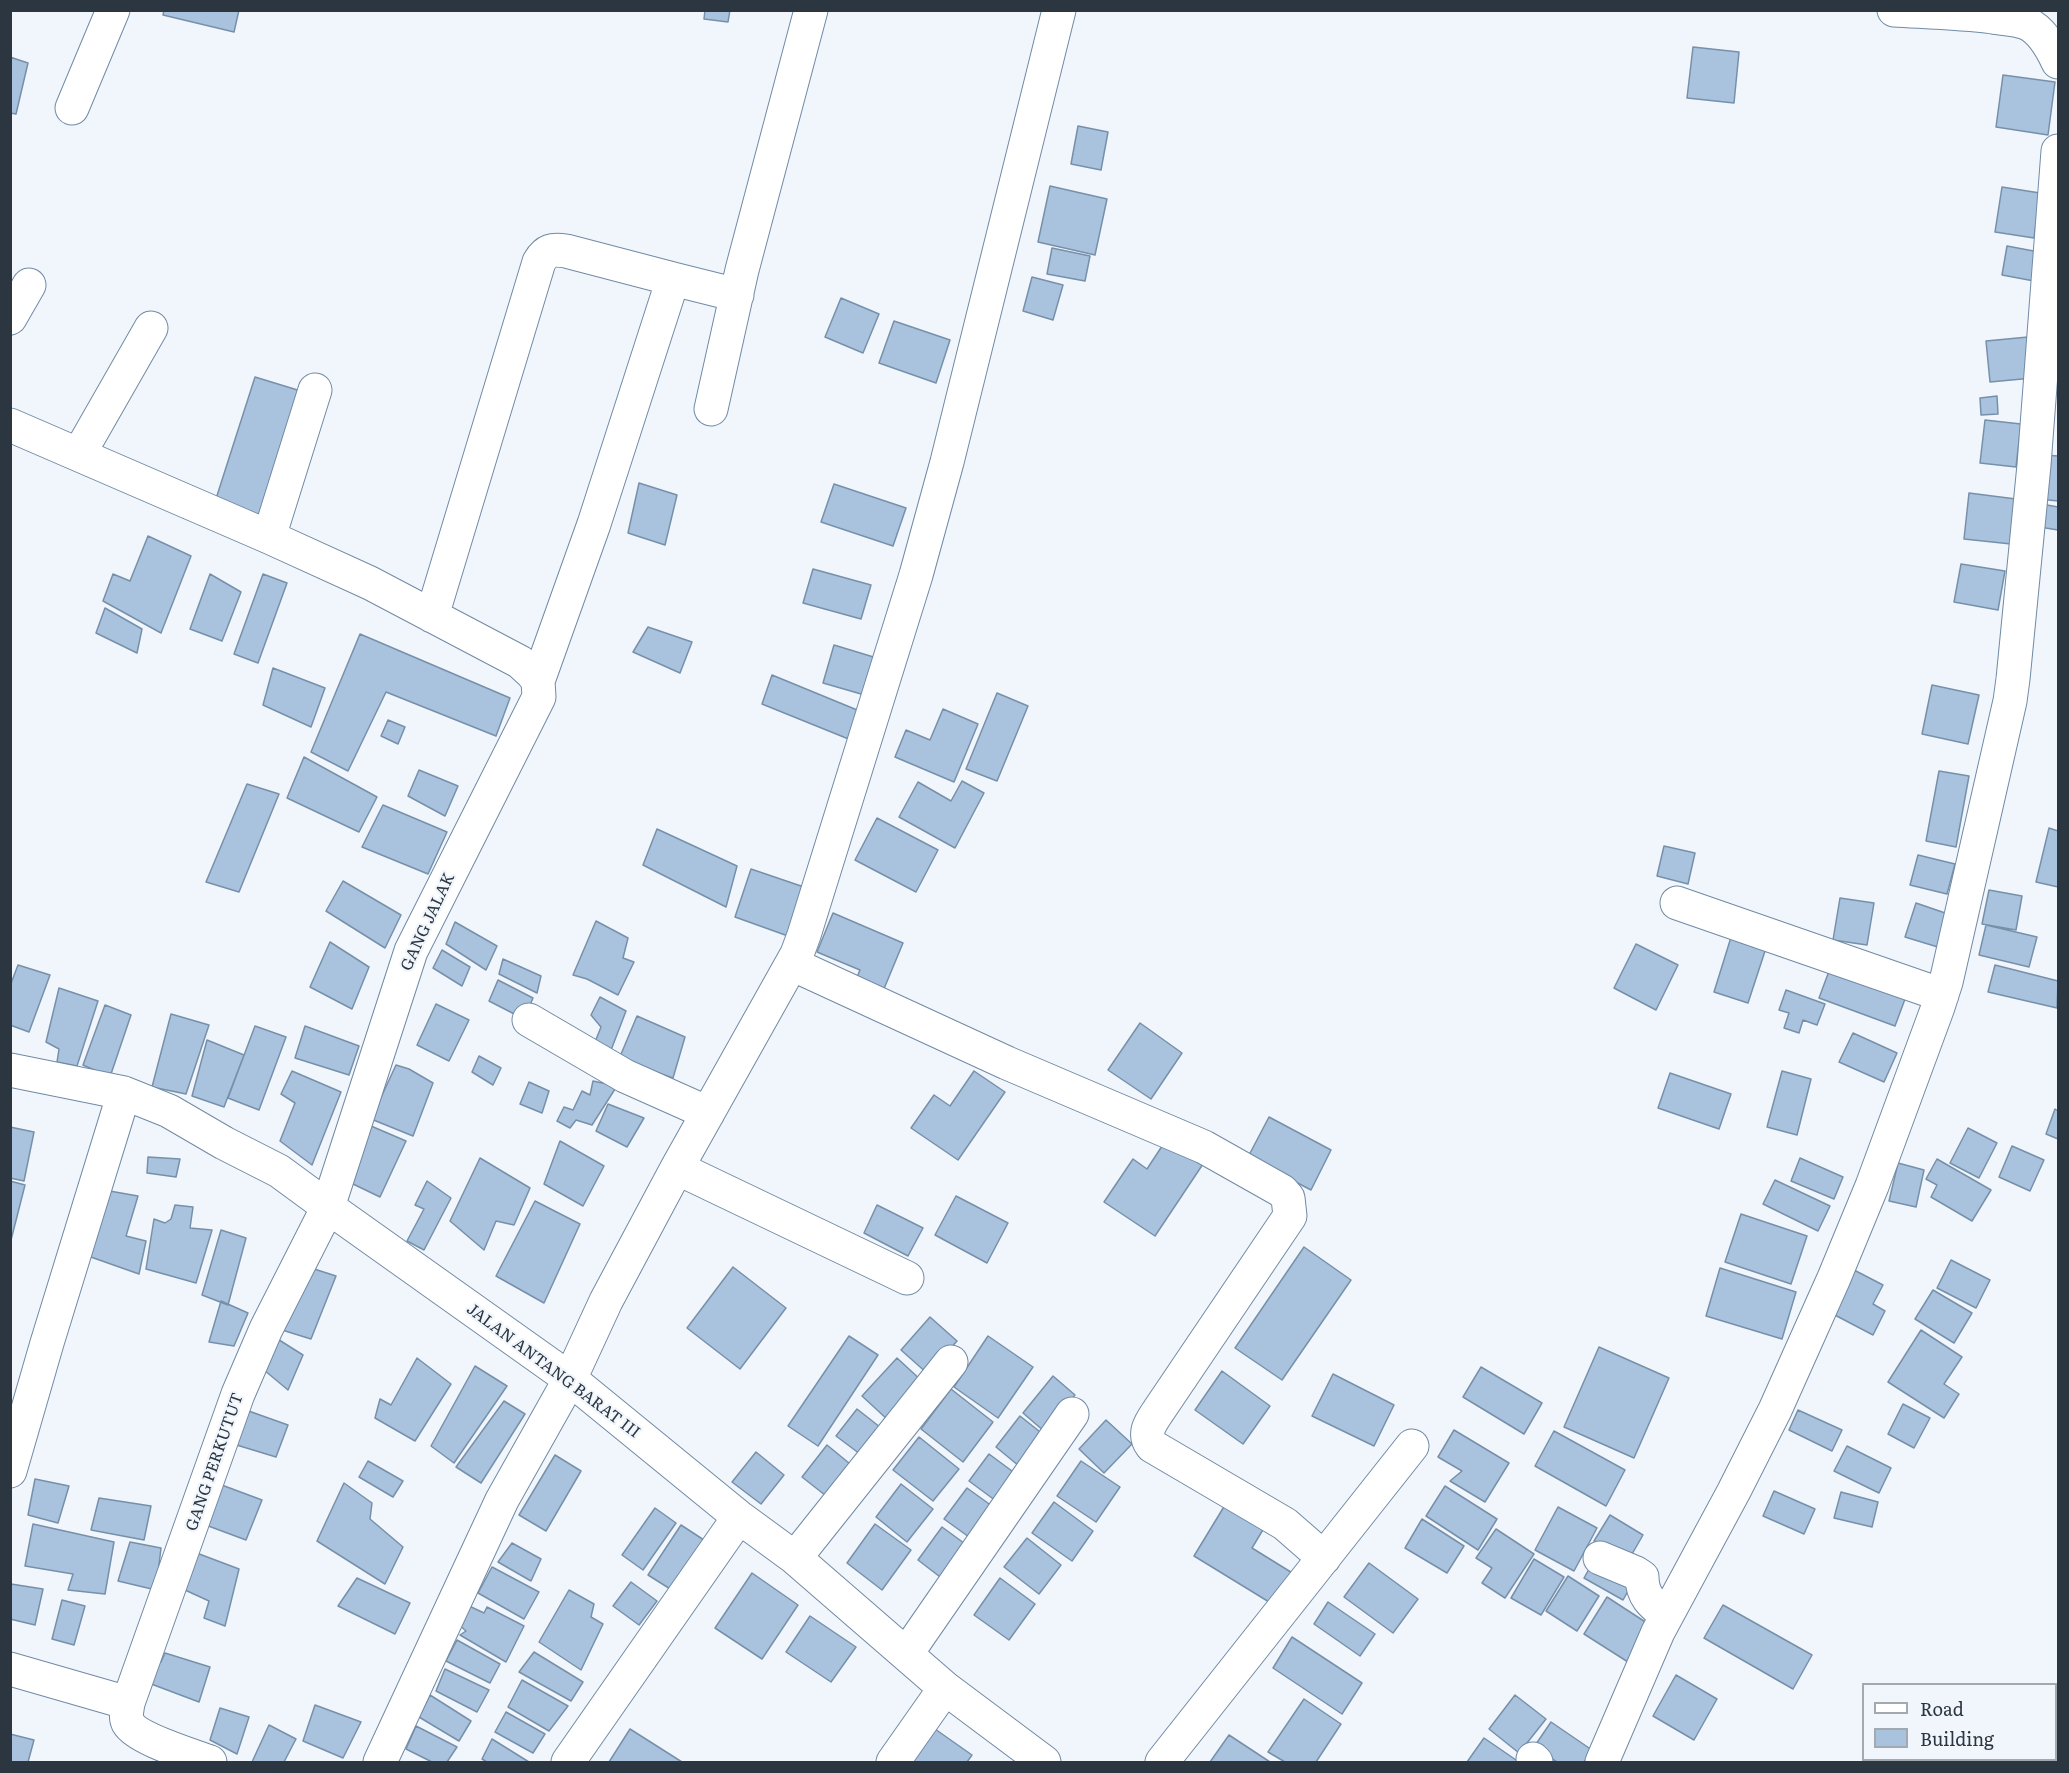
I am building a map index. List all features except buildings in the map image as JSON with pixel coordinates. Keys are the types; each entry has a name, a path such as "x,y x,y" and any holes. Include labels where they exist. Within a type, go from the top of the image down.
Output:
{"street":[{"path":"72,108 112,10"},
{"path":"711,409 736,296 811,10"},
{"path":"380,1762 502,1500 570,1379 606,1301 677,1168 792,964 804,935 916,575 1059,10"},
{"path":"1894,10 1971,14 2026,24 2037,30 2051,46 2058,62"},
{"path":"1602,1762 1666,1616 1775,1410 1834,1278 1872,1186 1942,995 2012,690 2034,465 2058,151"},
{"path":"432,616 539,262 544,253 553,249 566,251 736,296"},
{"name":"GANG JALAK","path":"328,1207 411,951 538,697 538,681 594,524 673,279"},
{"path":"10,318 29,285"},
{"path":"79,454 151,328"},
{"path":"269,537 315,390"},
{"path":"10,425 370,583 520,662 538,681"},
{"path":"1677,903 1942,995"},
{"path":"792,964 1007,1063 1204,1147 1282,1191 1288,1198 1290,1216 1158,1410 1147,1435 1152,1446 1277,1519 1324,1558"},
{"path":"529,1020 625,1076 708,1113"},
{"name":"JALAN ANTANG BARAT III","path":"10,1070 124,1094 169,1111 224,1143 279,1170 570,1379 739,1517 795,1558 945,1688 1044,1762"},
{"path":"10,1471 124,1094"},
{"path":"677,1168 907,1278"},
{"name":"GANG PERKUTUT","path":"128,1714 238,1394 266,1329 328,1207"},
{"path":"795,1558 951,1362"},
{"path":"907,1653 1072,1414"},
{"path":"1162,1762 1412,1446"},
{"path":"568,1762 739,1517"},
{"path":"1600,1558 1642,1577 1644,1593 1648,1601 1666,1616"},
{"path":"10,1669 128,1714 153,1741 210,1762"},
{"path":"893,1762 945,1688"}]}
